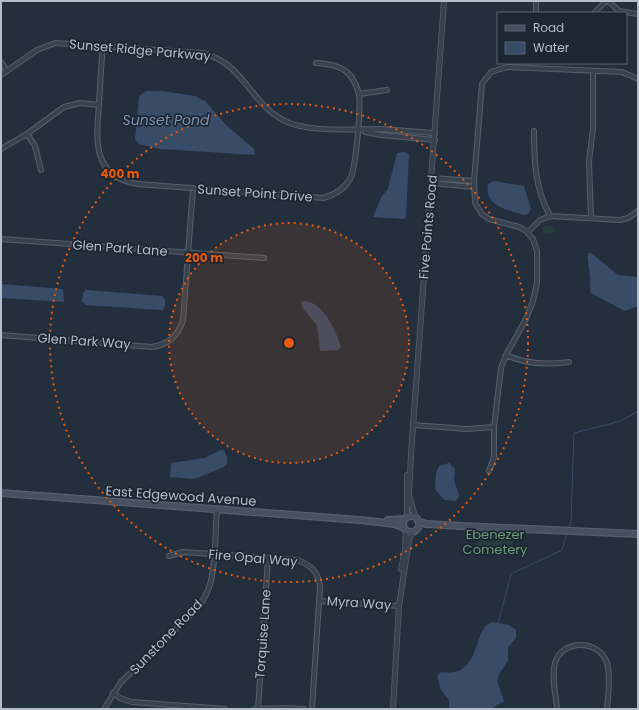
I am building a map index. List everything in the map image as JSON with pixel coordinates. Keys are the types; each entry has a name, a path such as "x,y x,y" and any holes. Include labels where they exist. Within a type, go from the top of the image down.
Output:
{"main road":[{"name":"East Edgewood Avenue","path":"1,493 360,520 395,524 405,529 415,530"},
{"path":"405,529 403,523 406,518"},
{"name":"East Edgewood Avenue","path":"360,520 416,519"},
{"path":"461,526 415,530 416,519 426,524 638,534"}],"street":[{"name":"Five Points Road","path":"411,454 432,183 444,1"},
{"path":"535,12 536,1"},
{"path":"595,12 607,1 619,11 625,12"},
{"path":"627,12 638,14"},
{"name":"Sunset Ridge Parkway","path":"1,76 37,50 48,45 64,43 202,53 215,56 229,64 270,111 281,119 301,126 435,133"},
{"path":"103,46 98,105 97,143 99,155 107,168 103,172"},
{"path":"1,62 7,71"},
{"path":"316,63 329,64 343,70 353,79 359,94 387,90"},
{"path":"489,471 494,457 494,427 500,373 506,355 529,313 535,292 536,248 533,239 528,232 519,227 494,220 483,215 474,203 473,187 480,91 488,75 498,69 507,67 626,73 638,79"},
{"path":"591,218 592,203 589,162 593,128 593,71"},
{"name":"Sunset Point Drive","path":"107,168 118,178 130,183 317,198 328,196 343,188 350,179 354,167 359,94"},
{"path":"1,149 27,134 64,107 80,103 98,105"},
{"name":"Sunset Ridge Parkway","path":"357,130 381,135 435,140"},
{"path":"534,131 534,164 536,181 540,197 550,216"},
{"path":"27,134 35,146 41,170"},
{"path":"432,178 474,181"},
{"path":"432,183 473,187"},
{"path":"188,253 194,188"},
{"path":"528,232 540,220 550,216 620,220 636,212"},
{"name":"Glen Park Lane","path":"1,240 264,258"},
{"name":"Glen Park Way","path":"1,335 152,346 167,342 180,330 183,320 188,253"},
{"path":"506,355 524,362 559,364 569,362"},
{"path":"413,425 467,429 494,427"},
{"path":"406,518 406,490 411,454"},
{"path":"411,454 409,495 416,519"},
{"name":"Sunstone Road","path":"104,709 113,693 122,682 195,611 202,602 209,589 216,510"},
{"path":"393,709 399,606 399,580 405,550 405,529"},
{"path":"399,606 409,540 415,530"},
{"name":"Fire Opal Way","path":"169,556 183,552 297,560 313,568 319,580 319,600 312,709"},
{"name":"Torquise Lane","path":"258,709 268,558"},
{"name":"Myra Way","path":"319,600 399,606"},
{"path":"557,709 554,674 555,662 562,652 568,648 583,644 596,648 604,656 608,664 607,709"},
{"path":"113,693 122,699 132,702 225,709"},
{"path":"255,709 304,709"}],"green space":[{"path":"554,225 555,232 544,234 542,227"},
{"name":"Ebenezer Cometery","path":"477,527 514,529 512,556 476,554"}],"water":[{"name":"Sunset Pond","path":"146,91 162,91 195,96 205,101 225,124 254,149 255,155 161,149 139,144 135,139 139,96"},
{"path":"404,152 409,154 406,217 404,219 373,217 382,196 388,189 397,153"},
{"path":"493,181 524,186 531,209 528,214 524,215 504,209 493,202 488,192 488,184"},
{"path":"591,253 618,275 638,277 638,306 625,311 591,293 588,254"},
{"path":"1,284 63,289 64,302 1,298"},
{"path":"86,290 162,296 165,300 165,306 163,310 160,310 86,305 82,302 83,293"},
{"path":"305,301 318,307 328,319 336,333 341,347 338,350 320,351 317,325 303,309 301,302"},
{"path":"224,450 227,457 227,464 224,467 194,479 170,477 171,463 204,458"},
{"path":"449,463 455,469 454,480 459,496 456,501 444,500 435,489 436,473 439,466"},
{"path":"494,622 509,625 516,630 516,638 508,647 508,661 499,674 497,681 504,701 491,709 449,709 449,700 441,690 437,676 441,672 455,672 464,667 471,660 482,632 487,625"}],"waterway":[{"path":"569,528 571,521 574,433 621,421 638,411"},
{"path":"498,624 511,574 562,550 567,533"}]}
